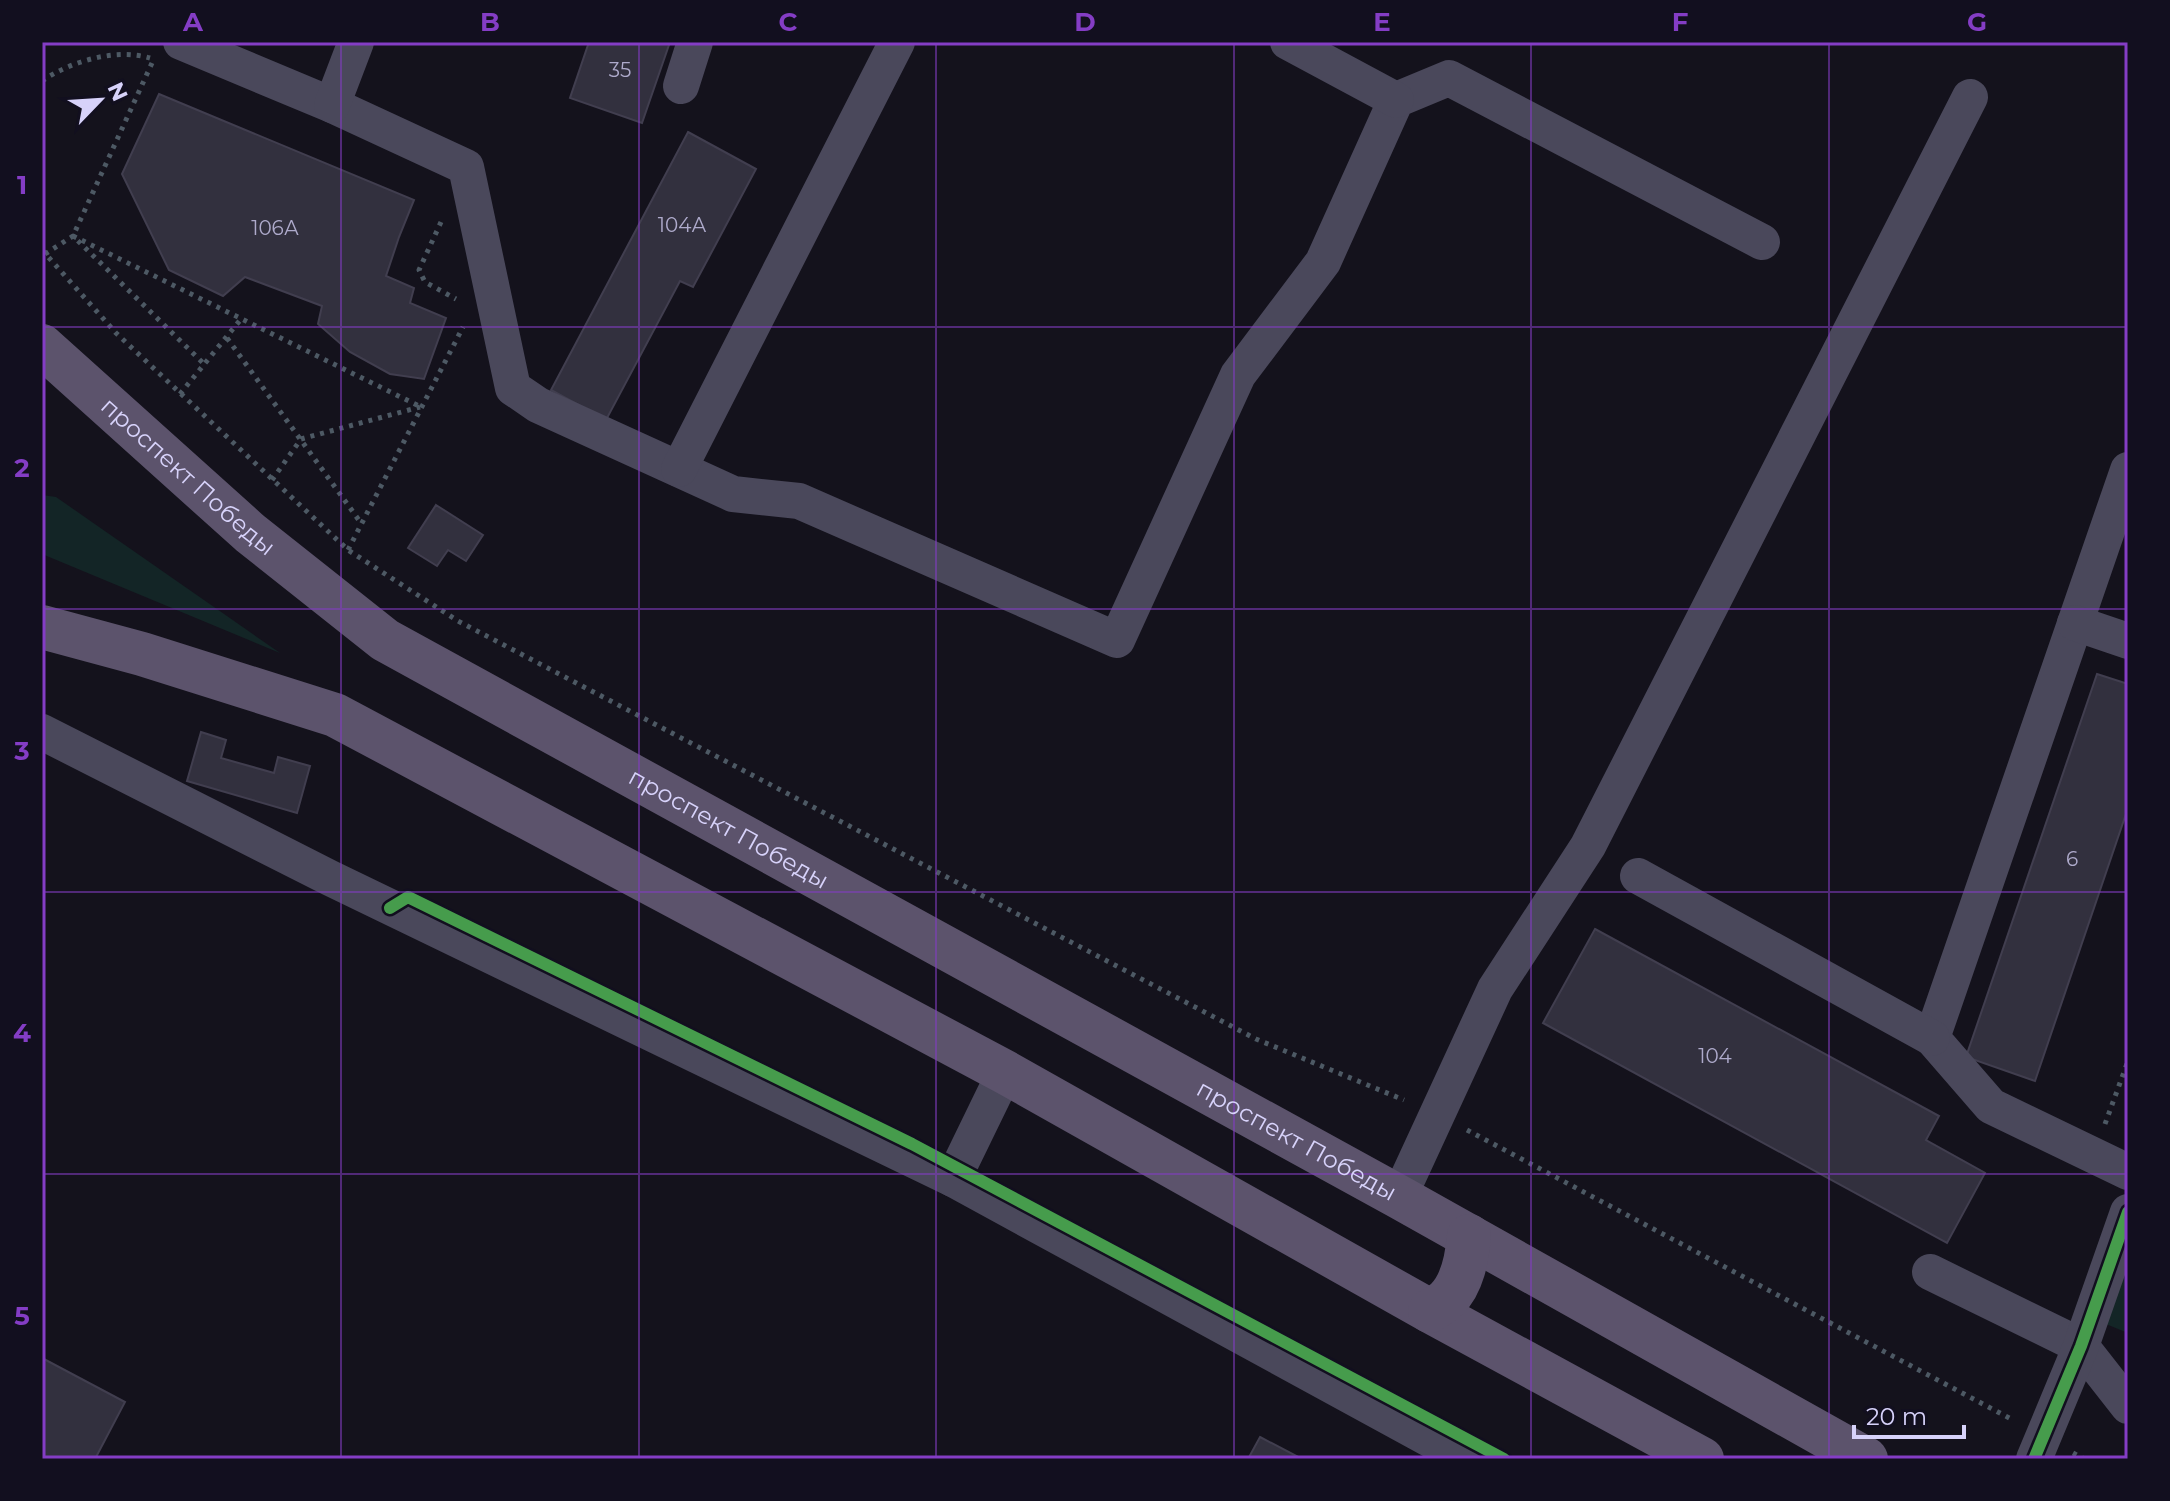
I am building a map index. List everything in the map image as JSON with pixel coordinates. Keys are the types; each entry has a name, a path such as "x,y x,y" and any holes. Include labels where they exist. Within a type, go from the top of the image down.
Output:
{"main road":[{"name":"проспект Победы","path":"42,346 250,533 385,640 1399,1197 1866,1459"},
{"path":"42,627 142,654 335,715 1005,1072 1430,1311 1702,1459"},
{"path":"1430,1311 1447,1299 1459,1281 1467,1257 1469,1236"}],"street":[{"path":"181,42 332,105 466,167 513,388 538,405 733,494 799,501 1117,640 1238,375 1323,262 1396,100 1449,78 1762,242"},
{"path":"332,105 356,42"},
{"path":"681,86 695,42"},
{"path":"679,469 897,42"},
{"path":"1288,42 1396,100"},
{"path":"1399,1197 1495,989 1588,846 1970,97"},
{"path":"1932,1038 2128,470"},
{"path":"2075,623 2128,641"},
{"path":"42,732 330,878 953,1179 1466,1459"},
{"path":"1638,876 1932,1038 1991,1106 2128,1172"},
{"path":"953,1179 1005,1072"},
{"path":"2029,1442 2081,1346 2128,1212"},
{"path":"1930,1272 2081,1346 2128,1406"}],"path":[{"path":"42,81 51,74 112,54 154,59 73,236 44,252 116,333 348,550 458,621 1256,1039 1436,1114 2029,1442"},
{"path":"445,214 419,270 425,282 462,302"},
{"path":"73,236 421,407"},
{"path":"73,236 204,364"},
{"path":"348,550 468,317"},
{"path":"180,394 241,319"},
{"path":"227,338 361,523"},
{"path":"272,480 301,439 421,407"}],"shaded area":[{"path":"42,495 56,497 280,653 42,554"},
{"path":"2128,1251 2128,1333 2101,1322"}],"building":[{"path":"589,42 670,42 642,123 570,98"},
{"path":"159,94 414,200 386,276 414,288 410,303 446,318 424,379 390,374 350,352 318,324 322,306 245,277 223,296 169,270 122,174"},
{"path":"688,132 756,169 693,287 680,281 606,420 551,390"},
{"path":"436,505 483,535 466,561 448,550 437,566 408,548"},
{"path":"2097,674 2128,684 2128,808 2035,1081 1966,1057"},
{"path":"201,732 226,740 221,758 274,773 278,757 310,766 297,813 187,781"},
{"path":"1595,929 1939,1116 1926,1140 1985,1173 1947,1243 1543,1023"},
{"path":"42,1358 125,1402 95,1459 42,1459"},
{"path":"1260,1437 1302,1459 1248,1459"}],"cycle path":[{"path":"390,908 408,897 912,1144 1504,1459"},
{"path":"2034,1459 2081,1346 2128,1212"}]}
